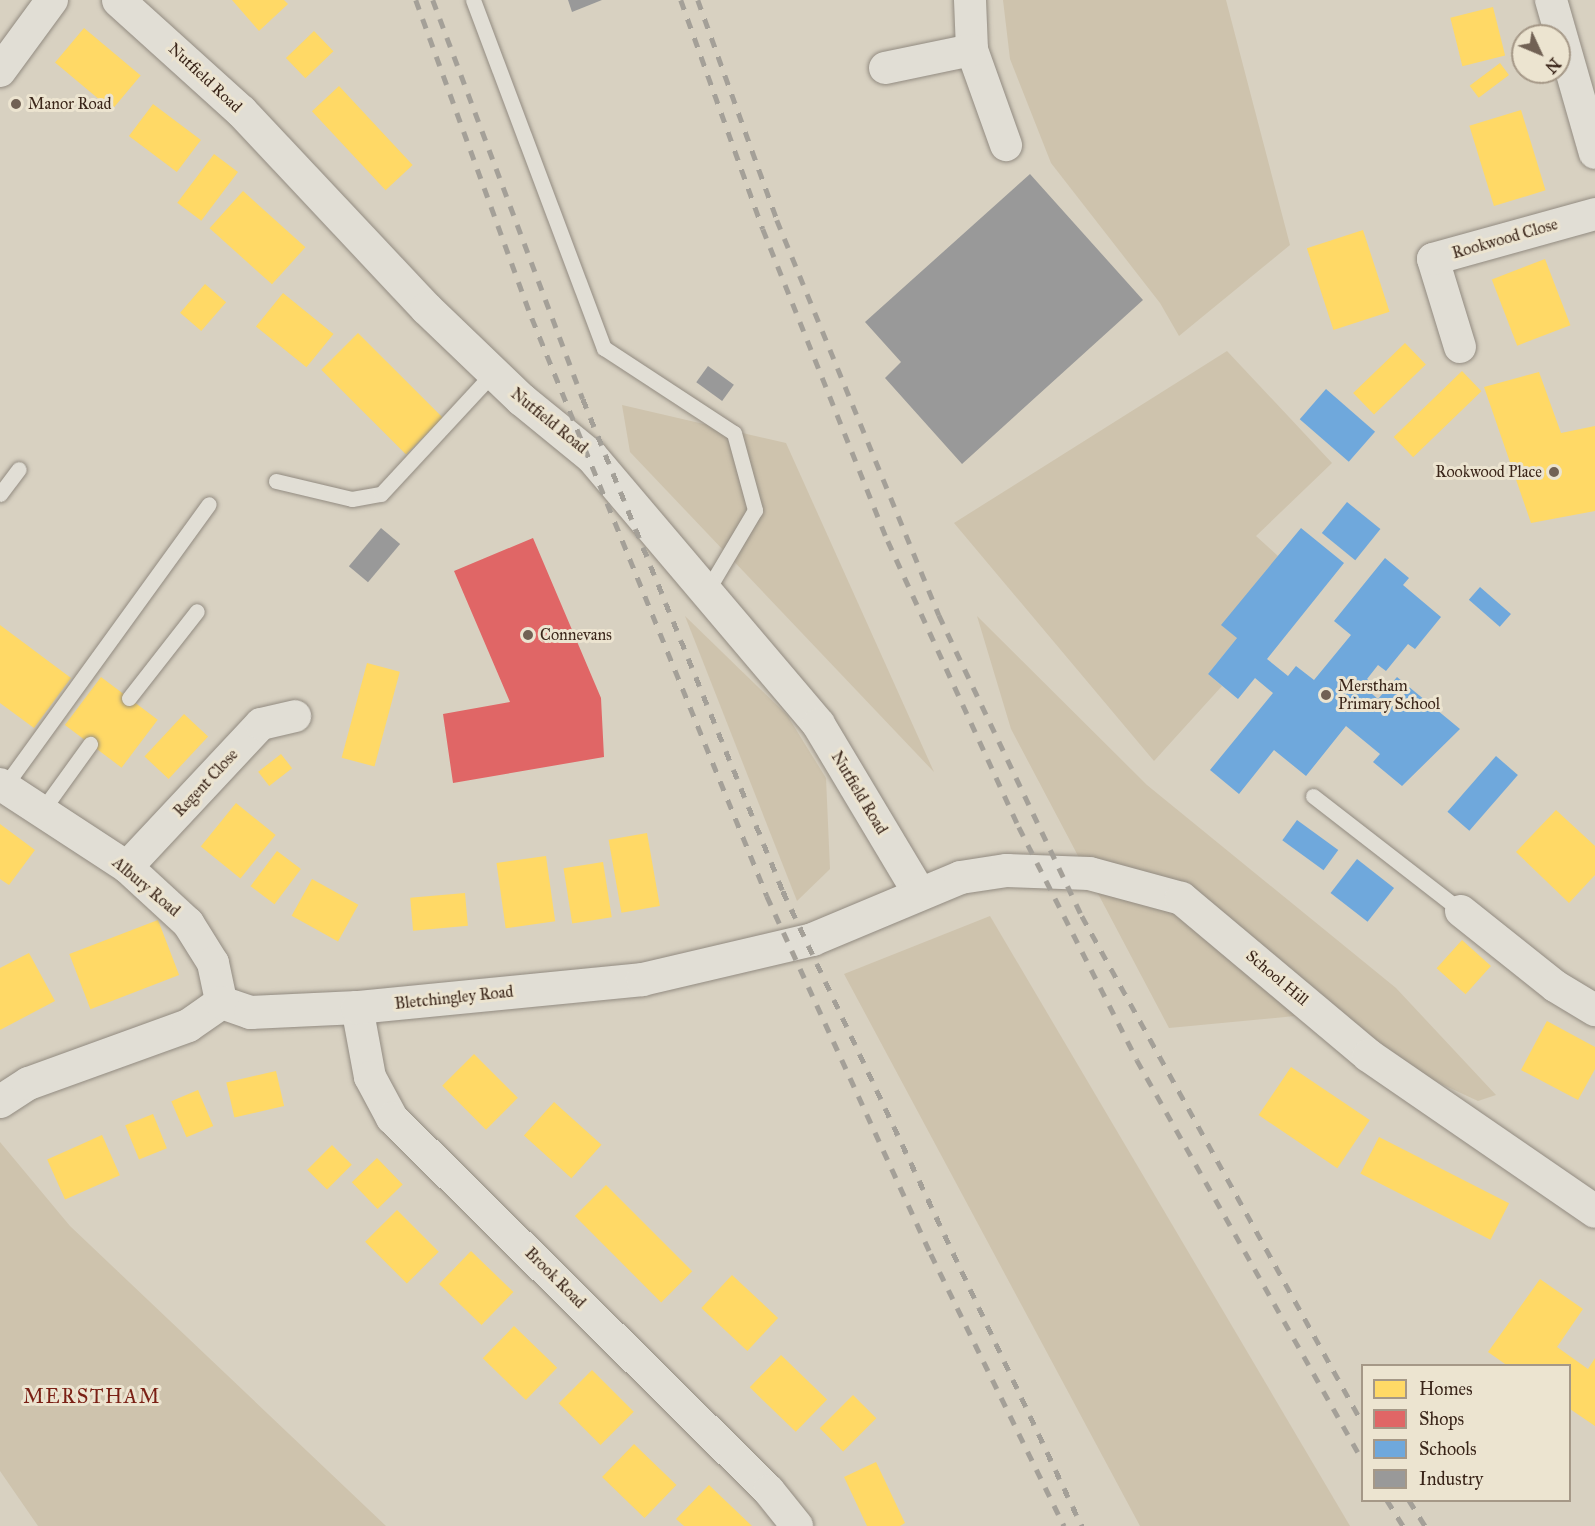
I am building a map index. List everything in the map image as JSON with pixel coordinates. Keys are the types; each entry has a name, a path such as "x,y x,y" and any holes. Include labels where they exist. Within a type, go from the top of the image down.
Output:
{"street":[{"path":"0,71 52,0"},
{"name":"Nutfield Road","path":"118,0 241,111 494,373 591,456 708,589 818,724 919,893"},
{"path":"970,0 972,50 1006,145"},
{"path":"1551,0 1595,153"},
{"path":"885,68 972,50"},
{"name":"Rookwood Close","path":"1460,347 1433,259 1595,214"},
{"name":"Regent Close","path":"127,867 261,724 295,716"},
{"name":"Albury Road","path":"2,786 127,867 188,923 213,963 221,1002"},
{"name":"School Hill","path":"919,893 960,877 1006,870 1089,873 1181,898 1368,1055 1595,1211"},
{"name":"Bletchingley Road","path":"221,1002 250,1012 357,1007 642,980 812,939 919,893"},
{"path":"1461,911 1555,986 1595,1010"},
{"path":"0,1101 28,1083 188,1024 221,1002"},
{"name":"Brook Road","path":"357,1007 370,1077 392,1118 769,1491 797,1526"}],"lane":[{"path":"473,0 604,348 734,433 755,510 708,589"},
{"path":"276,481 352,499 381,494 494,373"},
{"path":"0,494 19,469"},
{"path":"2,786 209,504"},
{"path":"129,698 197,611"},
{"path":"41,812 90,744"},
{"path":"1313,796 1461,911"}],"shaded area":[{"path":"1003,0 1226,0 1290,245 1179,336 1160,303 1051,163 1010,59"},
{"path":"1227,351 1332,463 1256,536 1278,556 1237,638 1208,674 1222,686 1154,761 954,523"},
{"path":"622,405 786,443 934,772 630,452"},
{"path":"685,616 787,715 826,778 830,869 797,901"},
{"path":"977,616 1147,785 1396,988 1496,1095 1478,1101 1295,1016 1169,1028 1011,729"},
{"path":"990,916 1350,1526 1140,1526 844,974"},
{"path":"0,1142 70,1226 386,1526 38,1526 0,1471"}],"building: Homes":[{"path":"232,0 284,0 288,4 259,31"},
{"path":"1493,7 1505,56 1462,66 1450,18"},
{"path":"84,28 141,76 112,110 55,62"},
{"path":"314,31 333,51 305,78 286,58"},
{"path":"1500,63 1509,75 1479,98 1470,86"},
{"path":"339,86 413,165 386,190 312,111"},
{"path":"153,104 201,140 177,172 129,136"},
{"path":"1521,110 1546,190 1494,206 1469,126"},
{"path":"214,154 238,172 201,221 177,203"},
{"path":"243,191 305,247 272,284 210,228"},
{"path":"1363,230 1390,312 1333,330 1307,248"},
{"path":"1545,259 1570,325 1517,346 1492,279"},
{"path":"205,284 226,302 201,331 180,313"},
{"path":"283,293 334,334 306,367 256,326"},
{"path":"358,333 443,418 406,455 321,370"},
{"path":"1405,343 1426,365 1374,415 1353,393"},
{"path":"1462,371 1481,391 1413,457 1394,437"},
{"name":"Rookwood Place","path":"1539,372 1561,433 1595,426 1595,511 1531,523 1484,387"},
{"path":"0,625 71,678 34,728 0,703"},
{"path":"367,663 400,672 374,766 342,758"},
{"path":"101,677 158,720 122,768 65,725"},
{"path":"184,714 208,737 169,779 144,756"},
{"path":"281,754 292,768 269,786 258,772"},
{"path":"236,803 276,835 240,879 201,847"},
{"path":"1556,810 1595,846 1595,875 1569,903 1516,852"},
{"path":"0,824 35,850 9,885 0,879"},
{"path":"647,833 660,906 621,913 609,840"},
{"path":"277,851 301,869 274,904 251,886"},
{"path":"546,856 555,921 506,928 496,863"},
{"path":"603,862 612,917 572,924 563,868"},
{"path":"312,879 358,905 338,941 292,916"},
{"path":"465,893 468,926 413,931 410,898"},
{"path":"158,920 179,975 90,1009 69,954"},
{"path":"1462,940 1491,966 1466,994 1437,968"},
{"path":"29,953 55,1001 0,1030 0,968"},
{"path":"1547,1021 1595,1047 1595,1069 1578,1100 1521,1070"},
{"path":"474,1054 518,1098 486,1130 442,1086"},
{"path":"1291,1067 1370,1120 1337,1168 1259,1115"},
{"path":"276,1071 284,1106 234,1118 226,1082"},
{"path":"198,1090 213,1126 187,1137 171,1101"},
{"path":"554,1102 602,1145 571,1178 524,1135"},
{"path":"153,1114 167,1148 139,1160 125,1125"},
{"path":"102,1135 120,1175 65,1200 47,1159"},
{"path":"1379,1137 1509,1203 1490,1240 1360,1174"},
{"path":"332,1145 352,1165 327,1190 307,1170"},
{"path":"377,1158 403,1185 378,1209 352,1182"},
{"path":"606,1185 692,1271 661,1302 575,1216"},
{"path":"397,1210 439,1252 407,1284 365,1242"},
{"path":"471,1251 513,1292 481,1325 439,1284"},
{"path":"732,1275 778,1318 747,1351 701,1308"},
{"path":"1540,1279 1583,1309 1557,1347 1588,1369 1595,1358 1595,1426 1571,1410 1571,1364 1505,1364 1488,1352"},
{"path":"514,1326 557,1368 526,1400 483,1358"},
{"path":"781,1355 827,1399 796,1432 750,1387"},
{"path":"592,1370 634,1412 600,1445 559,1403"},
{"path":"853,1395 876,1418 843,1452 820,1428"},
{"path":"634,1444 676,1485 644,1518 602,1477"},
{"path":"876,1462 905,1523 900,1526 867,1526 844,1477"},
{"path":"709,1485 752,1526 684,1526 676,1519"}],"building: Shops":[{"name":"Connevans","path":"533,538 601,698 604,757 453,783 443,714 510,702 454,571"}],"building: Schools":[{"path":"1326,389 1375,432 1349,462 1300,419"},
{"path":"1347,502 1380,529 1355,560 1322,533"},
{"path":"1301,528 1344,563 1267,659 1288,676 1296,666 1314,680 1351,635 1334,621 1385,558 1409,578 1403,585 1441,617 1415,649 1408,644 1386,671 1378,665 1367,679 1376,686 1371,693 1378,699 1397,677 1460,729 1402,786 1373,762 1380,754 1346,726 1306,776 1274,750 1239,794 1210,770 1273,693 1255,678 1238,699 1208,674 1237,638 1221,625"},
{"path":"1480,587 1511,614 1500,627 1469,600"},
{"path":"1496,756 1518,775 1469,831 1447,812"},
{"path":"1297,820 1338,850 1324,870 1282,840"},
{"path":"1357,859 1394,888 1368,922 1331,893"}],"building: Industry":[{"path":"568,0 602,0 572,12"},
{"path":"1030,174 1143,300 962,464 885,378 901,362 865,322"},
{"path":"708,366 734,385 722,401 696,382"},
{"path":"381,528 400,544 368,582 349,566"}],"railway":[{"path":"416,0 532,318 767,896 931,1254 1064,1526"},
{"path":"433,0 583,399 783,891 1082,1526"},
{"path":"681,0 763,229 888,541 1019,827 1137,1060 1361,1457"},
{"path":"698,0 777,220 939,615 1082,916 1361,1420"},
{"path":"1388,1502 1403,1526"},
{"path":"1410,1502 1425,1526"}],"place":[{"name":"Manor Road","path":"16,104"},
{"name":"Rookwood Place","path":"1554,472"},
{"name":"Connevans","path":"528,635"},
{"name":"Merstham Primary School","path":"1326,695"}],"district":[{"name":"MERSTHAM","path":"92,1396"}]}
